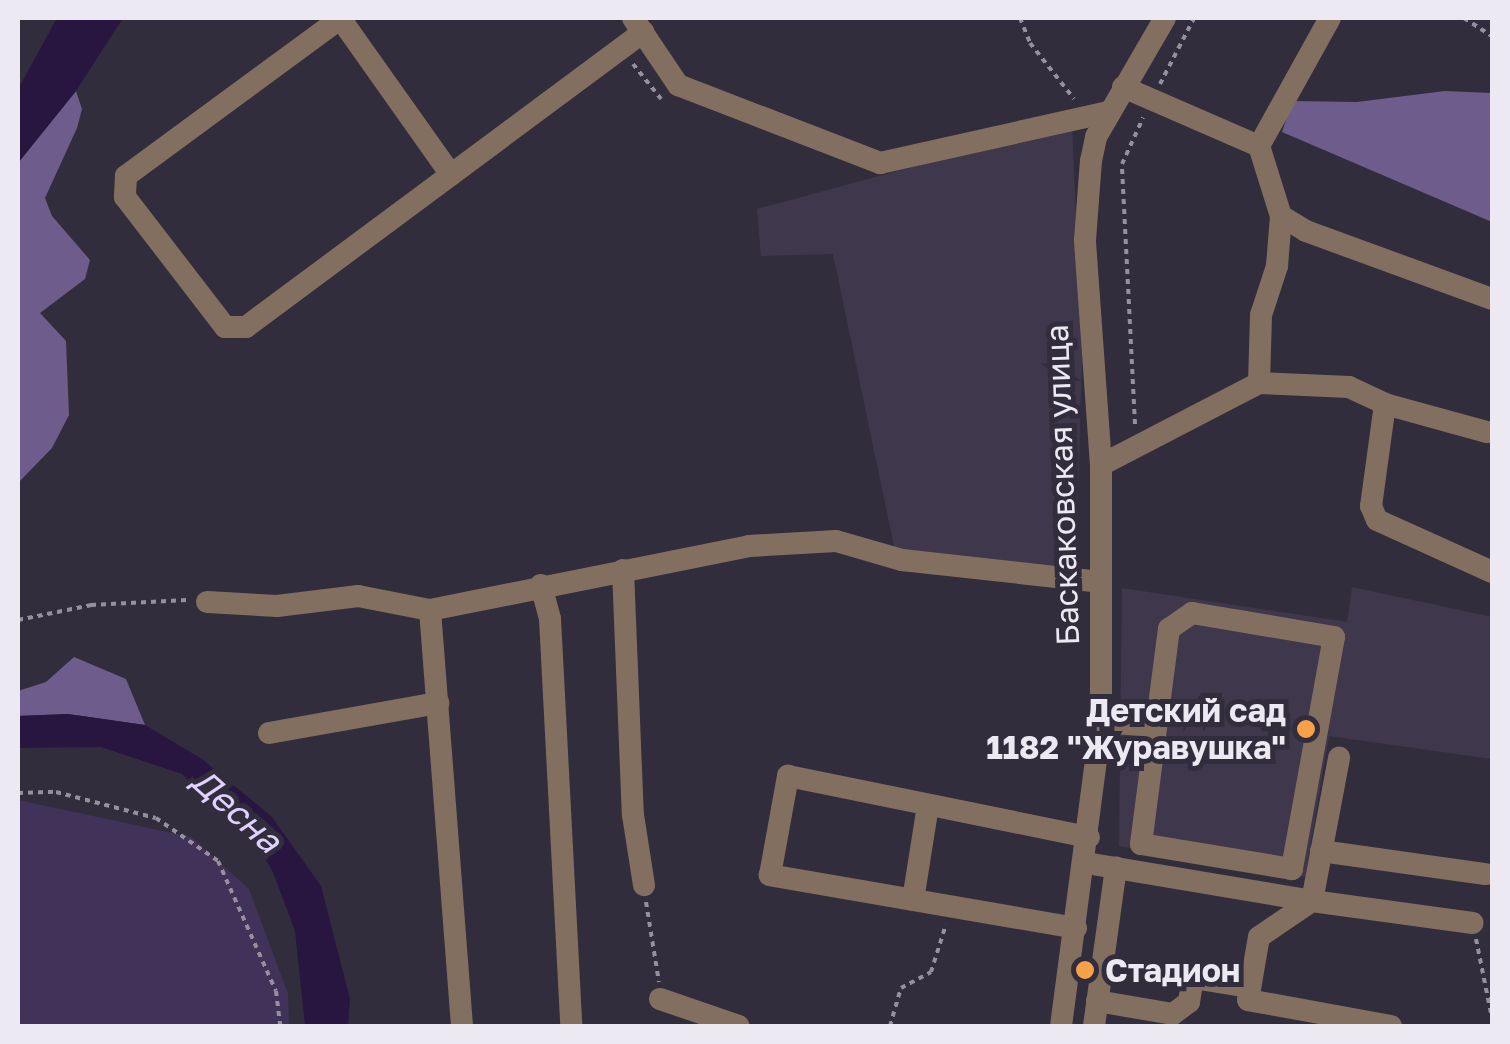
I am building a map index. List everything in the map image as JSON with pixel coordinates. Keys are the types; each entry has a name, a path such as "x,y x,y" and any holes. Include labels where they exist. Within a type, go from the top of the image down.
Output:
{"street":[{"path":"451,175 340,18 135,165 126,176 125,196 216,319 236,330 451,175 621,48 638,25 674,90 880,162 1108,112"},
{"name":"Баскаковская улица","path":"1061,1026 1086,863 1101,722 1101,465 1085,240 1094,149 1108,112 1165,18"},
{"path":"1259,384 1260,315 1277,266 1281,216 1259,146 1330,18"},
{"path":"1124,87 1162,108 1259,146"},
{"path":"1281,216 1492,300"},
{"path":"1101,465 1259,384 1349,387 1385,404 1488,432"},
{"path":"1385,404 1371,506 1376,520 1492,572"},
{"path":"207,602 277,606 358,596 430,610 748,546 836,541 902,560 1100,582"},
{"path":"623,570 633,815 644,885"},
{"path":"541,585 550,618 571,1026"},
{"path":"430,610 462,1026"},
{"path":"1192,613 1334,637 1292,869 1141,844 1156,726 1169,629 1192,613"},
{"path":"269,733 438,703"},
{"path":"1101,722 1156,726"},
{"path":"1339,758 1312,902 1259,936 1248,1000 1391,1026"},
{"path":"1076,928 770,875 788,776 1088,837"},
{"path":"913,900 928,805"},
{"path":"1321,851 1485,874"},
{"path":"1086,863 1312,902 1472,923"},
{"path":"1094,1026 1116,868"},
{"path":"1097,1001 1181,1013 1193,978 1250,987"},
{"path":"660,998 739,1026"}],"path":[{"path":"1020,18 1067,97 1078,101"},
{"path":"1136,448 1122,164 1143,119 1158,119 1167,97 1161,75 1194,18"},
{"path":"1373,18 1390,18"},
{"path":"1464,18 1492,36"},
{"path":"621,48 660,99 674,90"},
{"path":"1069,103 1087,99"},
{"path":"18,620 91,605 207,602"},
{"path":"18,792 56,792 156,818 218,861 276,991 280,1026"},
{"path":"644,885 660,998"},
{"path":"890,1026 900,988 931,972 952,906"},
{"path":"1472,923 1492,1018"}],"shaded area":[{"path":"76,91 82,109 77,128 45,198 52,216 90,260 85,279 40,313 66,341 69,415 52,448 18,483 18,163"},
{"path":"1445,91 1492,93 1492,222 1282,132 1292,101 1357,102"},
{"path":"1072,124 1082,358 1076,569 895,551 833,254 761,256 757,209"},
{"name":"Детский сад 1182 \"Журавушка\"","path":"1352,587 1492,617 1492,759 1329,736 1305,877 1119,846 1122,588 1347,622"},
{"path":"74,657 126,679 145,725 68,714 18,716 18,691 46,682"},
{"path":"18,800 191,837 249,889 288,994 289,1026 18,1026"}],"water":[{"path":"57,18 123,18 76,91 18,163 18,89"},
{"name":"Десна","path":"68,714 145,725 202,759 272,817 321,886 350,999 348,1026 305,1026 295,931 272,870 251,836 182,774 101,747 18,748 18,716"}],"place":[{"name":"Детский сад 1182 \"Журавушка\"","path":"1306,729"},
{"name":"Стадион","path":"1085,970"}]}
